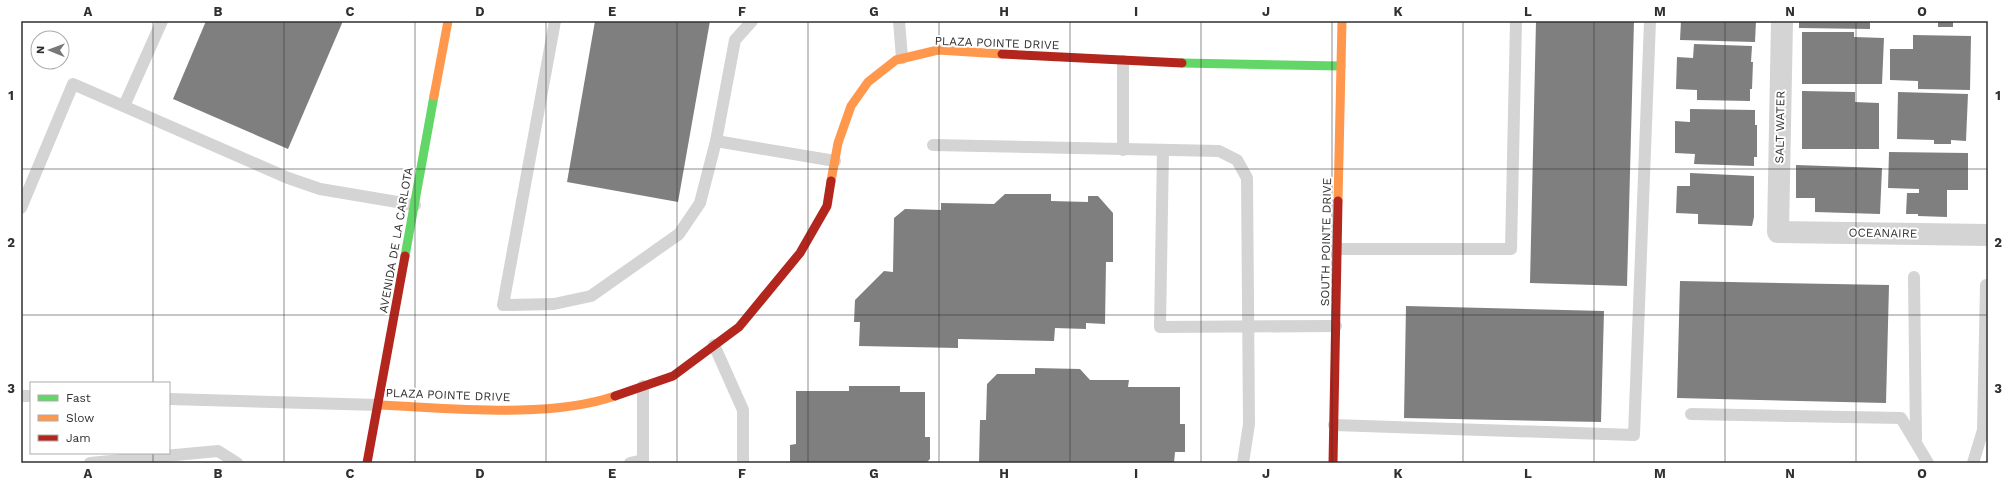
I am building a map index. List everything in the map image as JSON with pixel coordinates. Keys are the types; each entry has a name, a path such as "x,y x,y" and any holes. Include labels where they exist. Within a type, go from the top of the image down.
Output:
{"street":[{"name":"AVENIDA DE LA CARLOTA","path":"368,463 448,21"},
{"name":"SOUTH POINTE DRIVE","path":"1333,463 1342,21"},
{"name":"SALT WATER","path":"1778,232 1782,21"},
{"name":"PLAZA POINTE DRIVE","path":"379,405 482,410 548,408 600,401 673,376 739,327 800,252 827,206 838,143 851,106 868,82 896,60 938,50 1123,62 1341,66"},
{"name":"OCEANAIRE","path":"1778,232 1988,235"}],"lane":[{"path":"124,106 162,21"},
{"path":"555,21 504,305 554,304 591,296 679,234 700,203 716,141 735,40 752,21"},
{"path":"899,21 902,58"},
{"path":"1338,249 1511,249 1516,21"},
{"path":"1334,425 1634,434 1650,21"},
{"path":"1123,62 1123,150"},
{"path":"21,208 73,84 288,178 320,189 415,205"},
{"path":"716,141 835,161"},
{"path":"933,145 1219,151 1237,160 1247,178 1249,424 1243,463"},
{"path":"1163,150 1160,327 1336,326"},
{"path":"1914,277 1916,441"},
{"path":"1973,463 1986,430 1986,285"},
{"path":"714,345 743,410 743,463"},
{"path":"630,463 643,462 643,386"},
{"path":"170,399 379,405"},
{"path":"1691,414 1901,418 1928,463"},
{"path":"90,463 218,451 236,463"}],"building":[{"path":"206,21 343,21 288,149 173,99"},
{"path":"595,21 710,21 678,202 567,182"},
{"path":"1536,21 1634,21 1627,286 1530,283"},
{"path":"1681,21 1756,21 1755,42 1680,40"},
{"path":"1799,21 1870,21 1870,29 1799,28"},
{"path":"1938,21 1953,21 1953,27 1938,27"},
{"path":"1802,32 1854,32 1854,37 1884,38 1882,84 1802,84"},
{"path":"1913,35 1971,36 1970,90 1918,89 1918,81 1890,80 1890,49 1913,49"},
{"path":"1694,44 1752,46 1751,62 1753,62 1750,101 1697,100 1697,90 1676,89 1677,57 1693,58"},
{"path":"1802,91 1855,92 1855,102 1879,103 1879,149 1802,149"},
{"path":"1898,92 1968,94 1966,141 1951,140 1951,144 1934,144 1934,140 1897,139"},
{"path":"1690,109 1755,110 1755,125 1757,125 1757,157 1754,157 1754,166 1694,164 1695,154 1675,153 1675,121 1690,122"},
{"path":"1889,152 1968,153 1968,190 1947,190 1947,217 1906,214 1907,193 1919,193 1919,189 1888,188"},
{"path":"1796,165 1882,168 1880,214 1815,212 1815,198 1796,198"},
{"path":"1690,173 1754,176 1754,217 1752,226 1698,224 1698,214 1676,213 1677,186 1690,186"},
{"path":"1005,194 1051,194 1051,201 1088,202 1088,196 1098,196 1113,213 1113,262 1106,262 1105,324 1086,323 1086,329 1055,328 1054,341 958,339 958,348 859,346 860,322 854,322 855,300 884,271 893,272 894,218 905,209 941,210 941,203 994,204"},
{"path":"1680,281 1889,285 1886,403 1677,398"},
{"path":"1406,306 1604,311 1601,422 1404,418"},
{"path":"1035,368 1080,369 1090,380 1129,380 1128,387 1180,387 1180,424 1185,424 1185,452 1175,452 1174,463 979,463 980,420 986,420 987,384 997,374 1035,374"},
{"path":"849,386 900,386 900,392 925,392 925,437 930,437 930,459 926,463 790,463 790,445 796,444 796,391 849,391"}],"traffic: fast":[{"path":"1182,63 1341,66"},
{"path":"405,256 434,96"}],"traffic: slow":[{"path":"434,96 448,21"},
{"path":"1338,201 1342,21"},
{"path":"831,181 838,143 851,106 868,82 896,60 938,50 1002,54"},
{"path":"379,405 467,410 530,410 560,408 589,403 615,396"}],"traffic: jam":[{"path":"1002,54 1182,63"},
{"path":"615,396 673,376 739,327 800,253 827,206 831,181"},
{"path":"1333,463 1338,201"},
{"path":"367,463 405,256"}]}
